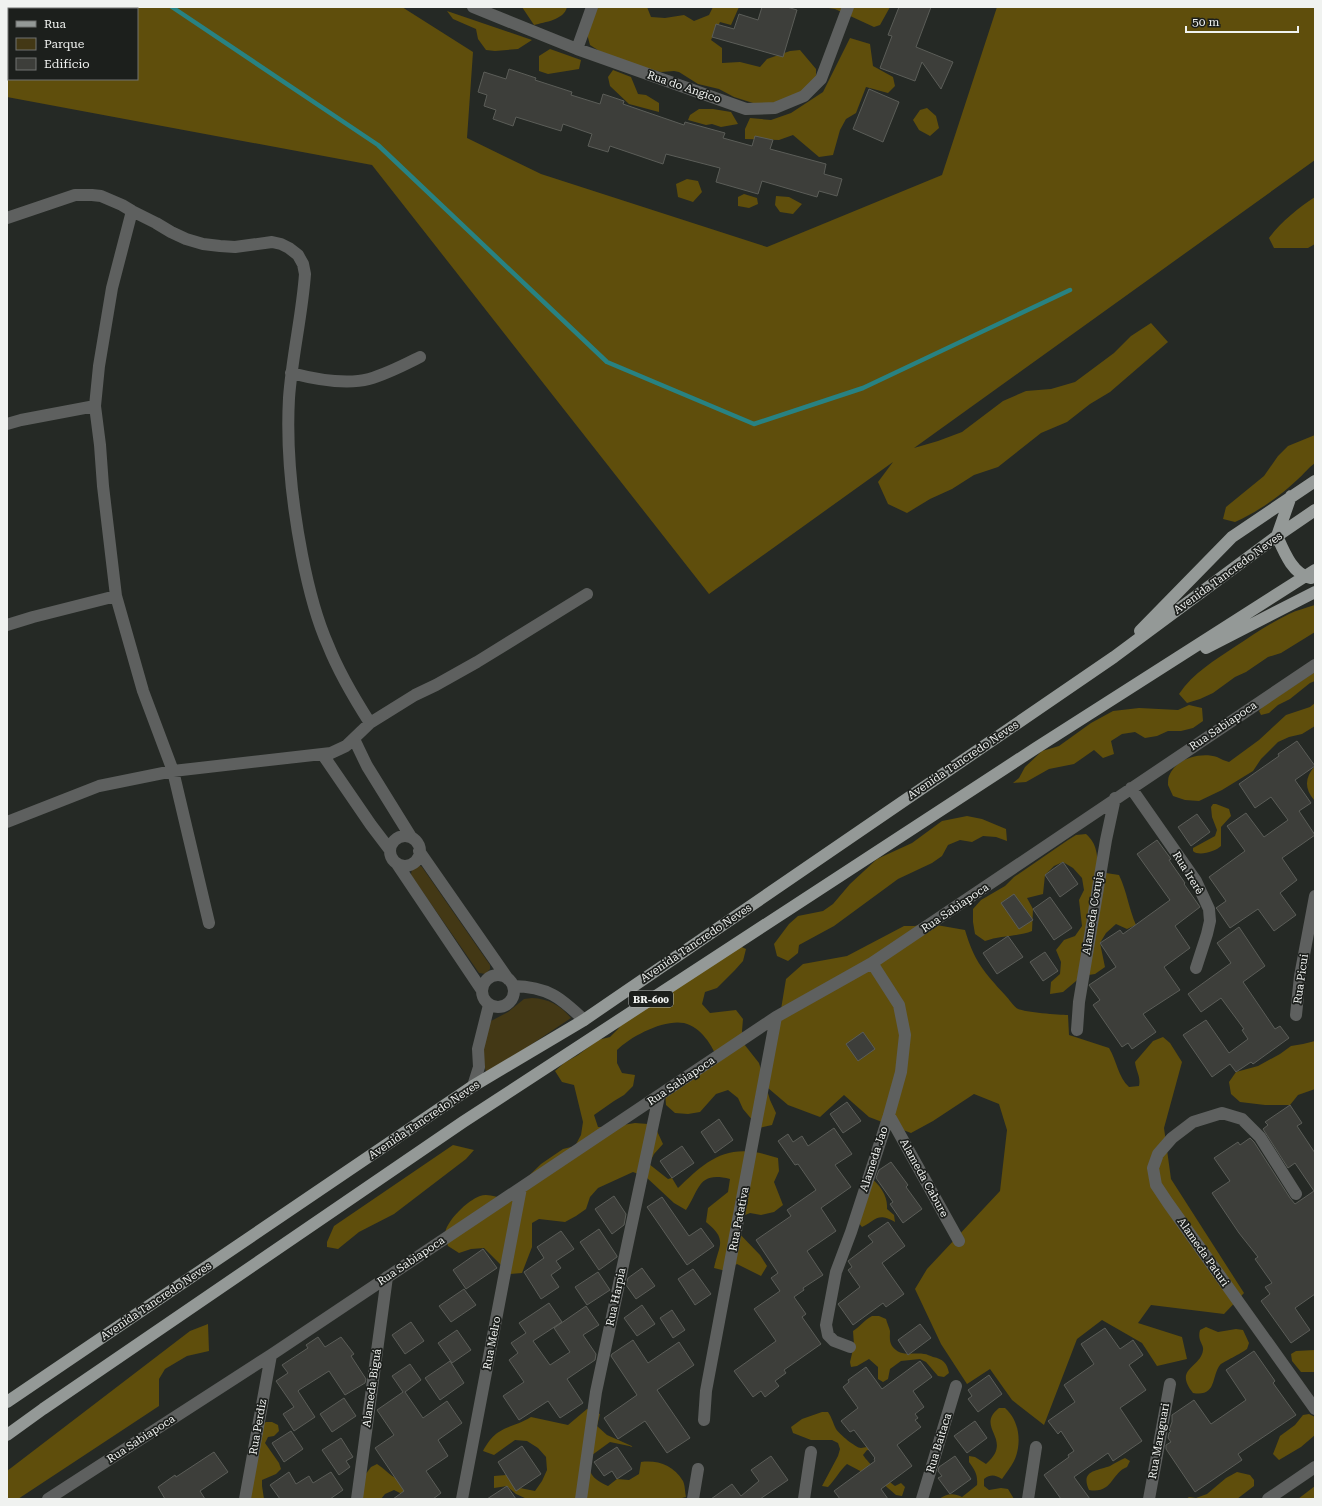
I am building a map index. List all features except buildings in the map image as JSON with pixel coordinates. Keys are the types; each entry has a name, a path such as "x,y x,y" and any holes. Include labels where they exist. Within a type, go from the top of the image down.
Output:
{"main road":[{"path":"1114,657 1232,537 1315,481"},
{"path":"1291,496 1277,536 1287,560 1312,575"},
{"name":"Avenida Tancredo Neves","path":"7,1402 473,1086 584,1020 1114,657 1277,536 1315,510"},
{"name":"Avenida Tancredo Neves","path":"7,1435 43,1408 463,1122 1030,752 1312,575"},
{"path":"1136,685 1315,592"}],"street":[{"name":"Rua do Angico","path":"473,7 577,49 746,109 775,108 804,96 821,78 848,7"},
{"path":"577,49 592,7"},
{"path":"7,218 75,195 84,194 101,196 112,199 132,212 186,239 203,244 235,247 272,242 290,248 298,255 303,264 305,274 291,373 288,425 291,488 296,524 310,594 328,646 347,686 370,723"},
{"path":"132,212 110,296 99,366 95,406 116,596 143,691 174,771 209,923"},
{"path":"291,373 313,378 356,381 382,374 420,357"},
{"path":"7,424 95,406"},
{"path":"7,822 98,786 174,771 323,755 339,750 354,739 370,723 415,694 436,685 477,662 587,594"},
{"path":"7,625 33,616 116,596"},
{"name":"Rua Sabiapoca","path":"48,1499 271,1355 776,1018 872,963 1315,665"},
{"path":"323,755 390,850 391,856 481,989 485,1001 489,1005 500,1007 510,1002 513,998 511,983 420,851 418,845 411,837 367,766 354,739"},
{"name":"Rua Irerê","path":"1131,788 1196,881 1209,910 1210,921 1196,968"},
{"name":"Alameda Coruja","path":"1077,1030 1079,1002 1106,840 1116,798"},
{"path":"390,850 393,842 397,838 401,836 411,837"},
{"path":"397,864 407,866 412,864 419,856 420,851"},
{"name":"Rua Picui","path":"1296,1015 1300,976 1315,896"},
{"name":"Alameda Jao","path":"850,1347 834,1341 828,1335 826,1325 836,1272 851,1232 889,1115 901,1072 905,1035 899,1005 872,963"},
{"path":"481,989 483,983 492,976 498,975 511,983 546,991 564,1001 584,1020"},
{"path":"473,1086 479,1067 478,1049 489,1005"},
{"name":"Rua Patativa","path":"704,1420 706,1391 776,1018"},
{"name":"Rua Harpia","path":"581,1499 596,1392 659,1096"},
{"name":"Alameda Paturi","path":"1296,1194 1260,1137 1242,1119 1222,1113 1193,1122 1172,1138 1158,1154 1152,1168 1156,1184 1168,1203 1315,1409"},
{"name":"Alameda Cabure","path":"889,1115 959,1241"},
{"name":"Rua Melro","path":"462,1499 521,1188"},
{"name":"Alameda Biguá","path":"357,1499 387,1277"},
{"name":"Rua Perdiz","path":"245,1499 271,1355"},
{"name":"Rua Maraguari","path":"1149,1499 1170,1384"},
{"name":"Rua Baitaca","path":"922,1499 956,1386"},
{"path":"1028,1499 1036,1447"},
{"path":"804,1499 811,1452"},
{"path":"1268,1499 1315,1467"},
{"path":"693,1499 698,1469"}],"green space":[{"path":"419,865 422,867 490,965 490,969 486,974 479,973 411,875 412,868"},
{"path":"532,998 549,1001 558,1006 571,1018 487,1074 483,1047 491,1021 508,1012 524,999"}],"shaded area":[{"path":"7,7 402,7 473,52 467,138 541,174 767,247 942,175 997,7 1315,7 1315,160 914,448 962,432 1003,401 1026,391 1051,389 1075,382 1114,353 1131,336 1151,323 1168,342 1110,392 1090,404 1067,422 1041,433 998,467 974,475 952,489 930,499 907,513 888,504 878,482 893,462 709,594 372,165 7,97"},
{"path":"522,7 567,7 558,18 534,25"},
{"path":"598,7 647,7 651,17 665,18 684,15 694,21 709,15 713,7 739,7 731,25 720,22 711,40 722,48 722,63 740,62 760,67 767,59 790,51 800,50 816,69 816,81 800,95 776,103 753,103 734,97 719,89 698,84 679,72 661,72 610,58 590,45 587,34 594,12"},
{"path":"822,7 890,7 880,25 874,27 835,9"},
{"path":"447,11 532,40 518,49 495,51 486,50 478,39 476,29 453,19"},
{"path":"850,38 870,44 873,66 893,77 895,86 888,93 866,87 856,113 846,119 840,130 833,155 819,157 793,135 779,140 745,139 745,129 750,118 771,120 791,113 823,92"},
{"path":"550,49 581,60 579,69 548,74 539,71 539,56"},
{"path":"613,70 631,77 638,94 646,95 659,103 659,112 629,104 610,86 608,77"},
{"path":"927,108 936,116 939,128 930,136 919,130 913,120 920,110"},
{"path":"699,109 713,109 731,112 738,124 721,127 688,120 690,115"},
{"path":"687,179 698,181 702,192 693,202 678,197 676,184"},
{"path":"744,194 757,198 758,204 749,208 738,206 738,197"},
{"path":"776,196 789,197 802,204 793,214 780,212 775,205"},
{"path":"1315,197 1315,244 1308,248 1274,248 1269,238 1273,233 1290,216"},
{"path":"1315,435 1315,463 1299,478 1275,498 1251,514 1235,522 1223,519 1226,507 1264,476 1278,456 1288,446"},
{"path":"1315,605 1315,632 1281,653 1268,657 1246,672 1235,677 1213,693 1200,699 1187,703 1179,694 1198,673 1220,656 1268,625 1298,610"},
{"path":"1315,672 1315,681 1310,683 1290,699 1278,705 1269,713 1261,715 1259,711 1263,706"},
{"path":"1315,703 1315,726 1302,734 1289,737 1278,742 1261,759 1253,771 1222,790 1199,801 1185,800 1173,796 1168,785 1169,777 1172,770 1183,761 1204,755 1217,757 1229,762 1259,740 1286,715 1310,707"},
{"path":"1189,705 1202,708 1203,721 1193,728 1181,731 1168,731 1157,736 1145,738 1135,732 1122,734 1111,741 1114,754 1103,758 1094,750 1074,764 1049,769 1026,782 1013,783 1019,778 1025,767 1042,751 1059,746 1091,723 1113,711 1139,708 1178,710"},
{"path":"1315,766 1314,800 1307,787 1307,783 1309,774"},
{"path":"1213,804 1229,809 1231,816 1221,827 1221,846 1207,853 1196,853 1193,851 1193,848 1215,836 1217,830 1212,817 1211,807"},
{"path":"967,816 982,819 1006,829 1007,841 996,837 983,836 972,842 960,840 948,845 942,856 932,863 898,879 834,926 799,945 798,953 788,961 777,956 774,944 789,924 798,916 823,911 833,904 850,884 877,859 912,843 942,821"},
{"path":"1086,834 1092,841 1097,853 1098,868 1106,873 1119,875 1136,925 1127,929 1116,924 1106,933 1100,943 1105,967 1095,974 1082,976 1063,992 1050,994 1051,982 1060,974 1061,962 1056,950 1064,940 1075,936 1082,926 1079,900 1084,890 1082,878 1073,868 1063,862 1054,866 1045,875 1043,894 1027,898 1033,909 1032,931 985,941 975,934 973,909 981,900 1005,886 1014,877 1068,840 1076,835"},
{"path":"925,923 965,930 968,941 980,966 1015,1007 1028,1011 1068,1015 1069,1035 1109,1048 1122,1079 1129,1087 1139,1086 1139,1077 1135,1062 1153,1041 1163,1037 1170,1043 1182,1062 1164,1128 1171,1179 1244,1293 1224,1314 1151,1305 1138,1323 1182,1337 1187,1359 1157,1366 1142,1343 1102,1320 1077,1339 1044,1425 1012,1400 990,1369 967,1384 941,1344 915,1289 927,1269 1000,1191 1007,1130 999,1104 974,1094 933,1121 911,1133 869,1117 844,1095 820,1117 788,1105 768,1088 786,979 803,964 847,956 904,926 915,926"},
{"path":"735,944 746,949 743,961 717,988 705,992 702,1004 710,1013 736,1010 743,1019 742,1031 744,1044 759,1063 770,1100 776,1113 772,1125 759,1128 743,1109 738,1098 728,1090 716,1094 700,1112 688,1114 675,1113 666,1105 665,1092 718,1061 710,1043 701,1033 690,1025 676,1022 658,1026 639,1034 617,1050 617,1063 622,1073 635,1075 633,1086 624,1095 594,1115 598,1127 611,1127 635,1123 648,1124 657,1131 663,1144 654,1154 649,1164 668,1179 672,1178 678,1188 703,1166 721,1155 731,1152 757,1152 778,1158 779,1171 774,1182 783,1205 774,1212 761,1215 750,1213 738,1218 735,1229 760,1255 767,1266 761,1276 737,1264 726,1271 714,1268 720,1238 713,1228 706,1222 708,1208 728,1192 730,1179 719,1177 706,1180 701,1184 686,1210 674,1203 646,1177 633,1172 598,1188 590,1197 586,1209 565,1222 539,1219 532,1223 532,1247 522,1273 510,1274 484,1248 471,1249 459,1253 448,1246 445,1236 446,1229 453,1217 464,1206 480,1196 486,1195 505,1199 541,1164 563,1149 575,1146 581,1135 583,1122 574,1085 562,1082 555,1071 564,1063 578,1055 598,1040 610,1037 626,1018"},
{"path":"1315,1041 1315,1089 1298,1095 1290,1105 1265,1105 1240,1102 1231,1094 1229,1082 1236,1072 1258,1066 1291,1046"},
{"path":"453,1145 474,1150 466,1159 394,1214 359,1232 338,1249 327,1247 327,1242 334,1226"},
{"path":"870,1177 883,1191 887,1209 894,1215 895,1222 881,1217 862,1227 858,1222"},
{"path":"872,1316 879,1316 886,1319 890,1331 890,1342 896,1350 907,1354 925,1354 939,1359 946,1364 949,1373 944,1377 938,1376 926,1362 920,1359 901,1361 890,1369 888,1379 883,1382 878,1379 878,1367 869,1359 857,1366 851,1367 850,1362 854,1345 853,1331"},
{"path":"208,1324 209,1351 187,1356 165,1369 159,1379 159,1406 18,1499 7,1499 7,1471 190,1331"},
{"path":"1206,1327 1218,1332 1236,1329 1243,1330 1249,1343 1247,1349 1220,1365 1210,1389 1206,1392 1193,1393 1186,1378 1187,1373 1201,1356 1203,1348 1199,1334 1200,1330"},
{"path":"1315,1350 1315,1372 1301,1372 1292,1361 1291,1354 1296,1351"},
{"path":"999,1408 1005,1408 1010,1413 1017,1426 1019,1440 1017,1454 1010,1468 1002,1479 995,1476 989,1476 984,1479 984,1486 989,1490 1001,1488 1008,1489 1014,1499 939,1499 950,1494 962,1497 977,1485 976,1475 969,1462 969,1456 975,1457 986,1464 994,1455 997,1448 990,1422 992,1415"},
{"path":"587,1409 600,1414 597,1426 607,1435 634,1447 610,1442 588,1458 589,1469 595,1479 608,1486 617,1479 629,1480 639,1474 641,1462 659,1463 670,1467 683,1481 686,1497 678,1499 527,1499 516,1494 507,1486 494,1488 494,1476 506,1475 520,1488 535,1491 547,1470 546,1457 538,1448 527,1441 515,1440 494,1455 483,1451 493,1437 504,1429 531,1417 568,1425"},
{"path":"822,1412 828,1412 836,1429 855,1446 861,1448 867,1447 873,1451 867,1450 863,1455 873,1467 895,1486 901,1483 905,1487 902,1496 896,1495 881,1482 847,1464 828,1487 822,1486 838,1456 840,1449 838,1443 832,1440 811,1440 793,1433 791,1427 802,1419"},
{"path":"1309,1414 1315,1417 1315,1435 1301,1447 1279,1460 1273,1454 1280,1436 1295,1425 1303,1415"},
{"path":"266,1422 272,1422 278,1425 279,1431 274,1436 268,1437 265,1443 279,1463 281,1469 276,1474 262,1480 264,1499 249,1499 255,1464 259,1453 259,1426"},
{"path":"1125,1458 1130,1461 1127,1467 1122,1470 1107,1486 1103,1489 1089,1490 1087,1479 1091,1472 1110,1466"},
{"path":"377,1464 391,1476 397,1479 402,1477 405,1492 400,1493 394,1490 385,1494 381,1499 358,1499 359,1483 371,1467"},
{"path":"1237,1472 1250,1475 1254,1480 1254,1486 1237,1499 1186,1499 1189,1497 1196,1498 1207,1494 1226,1478"},
{"path":"1315,1486 1315,1499 1298,1499"}],"waterway":[{"path":"172,7 378,145 607,362 754,424 863,388 1070,290"}]}
